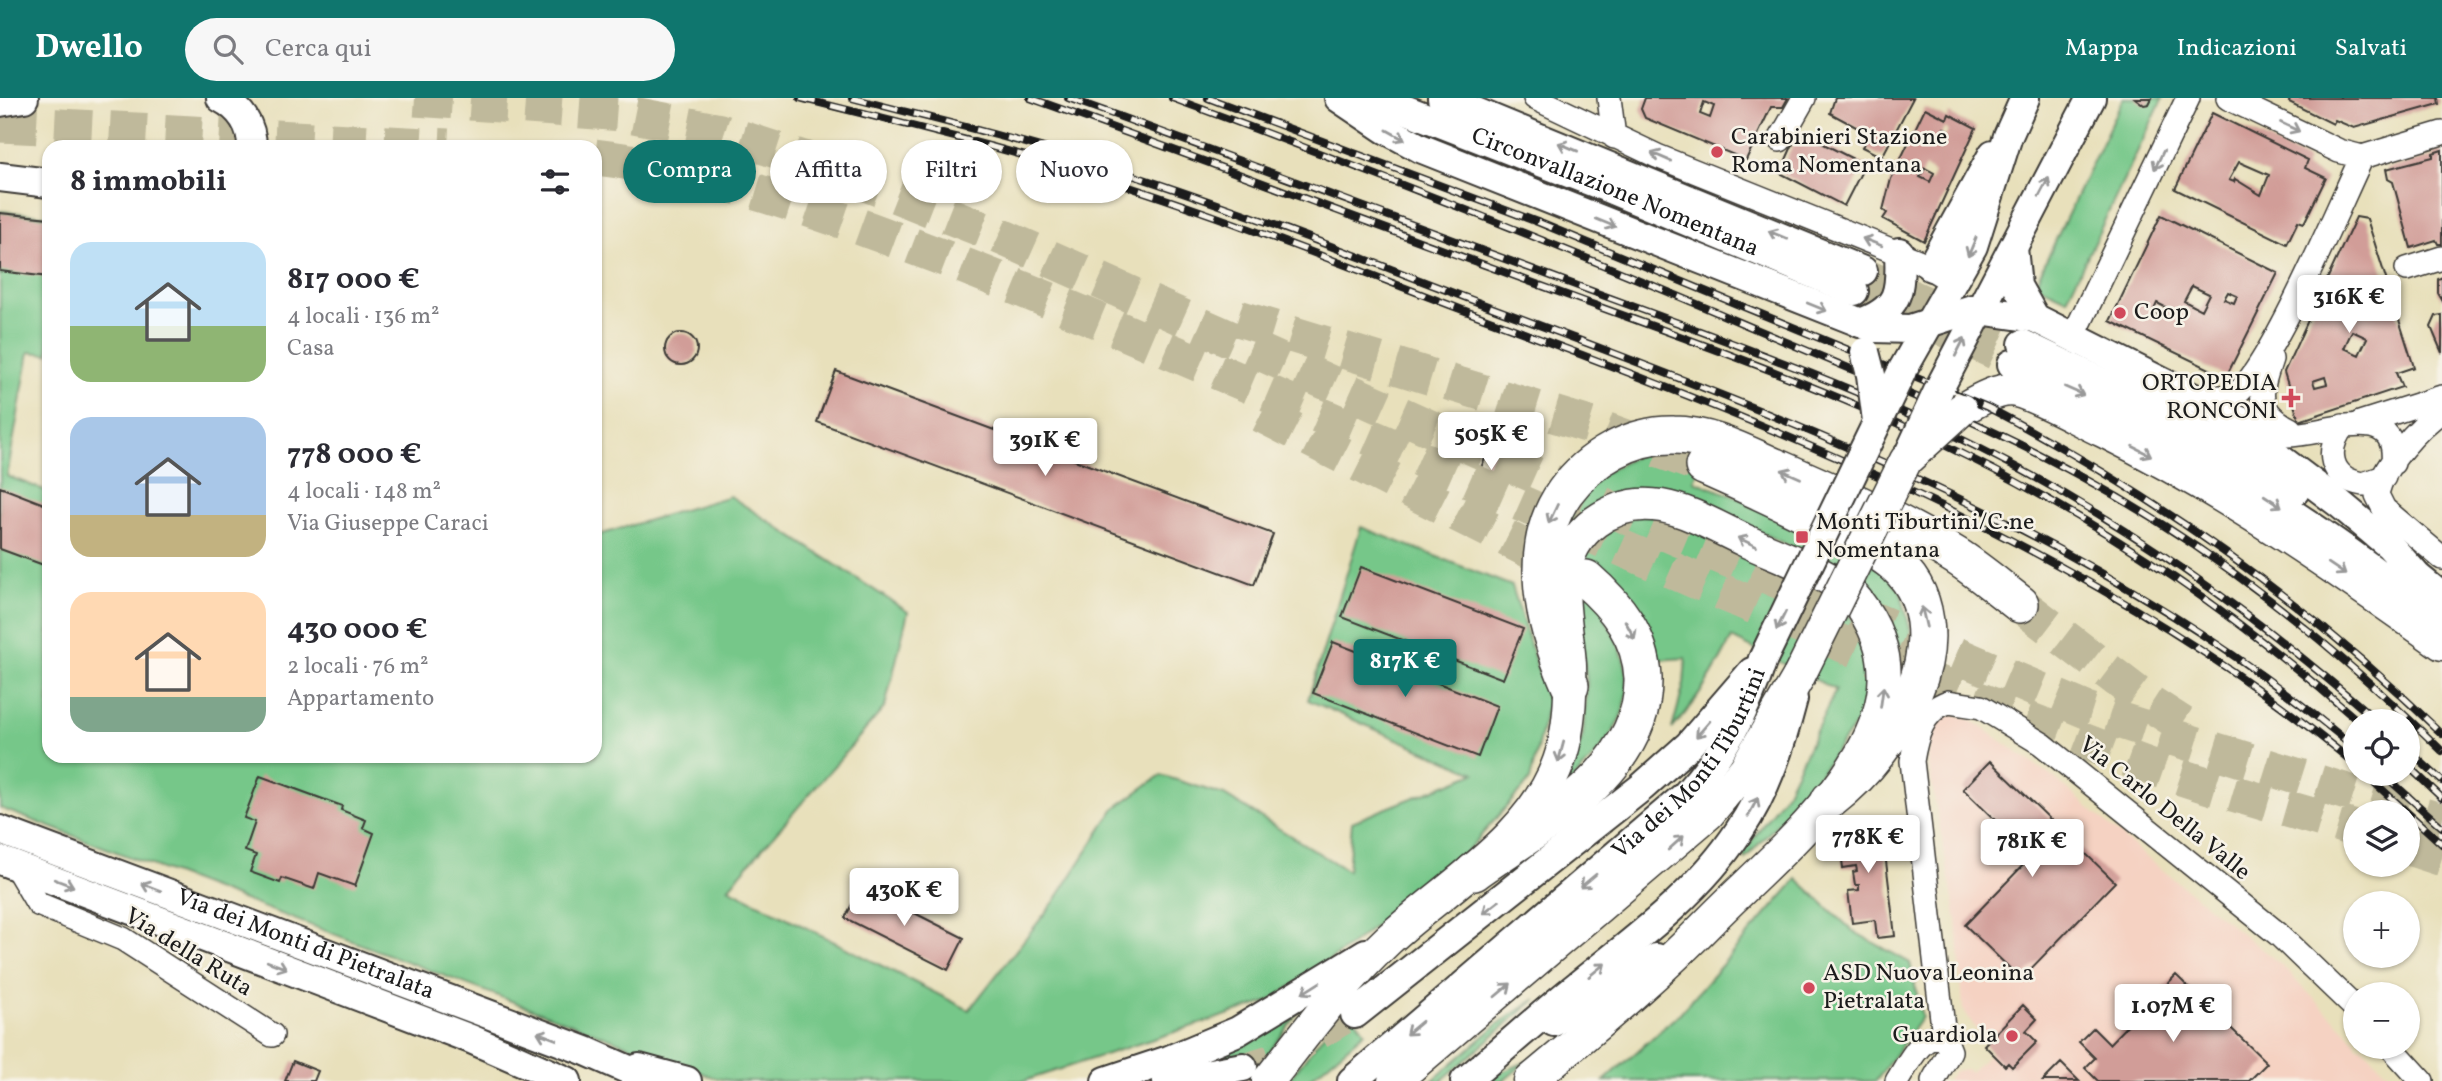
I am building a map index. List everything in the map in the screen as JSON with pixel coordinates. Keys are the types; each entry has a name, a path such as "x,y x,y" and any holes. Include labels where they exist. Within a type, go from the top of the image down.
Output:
{"highway":[{"path":"1570,685 1554,640 1545,600 1541,551 1545,533 1558,503 1588,468 1626,445 1657,436 1682,435 1713,441 1857,503 1957,556 2020,604"},
{"path":"1704,466 1780,499 1879,552 1900,570 1919,601 1926,625 1926,645 1922,668 1910,702 1860,772 1830,800"},
{"path":"1474,872 1592,784 1620,754 1636,722 1643,686 1636,641 1621,615 1586,579"}],"main road":[{"path":"1906,460 1934,431 1961,410 1989,397 2016,366 2129,444 2211,490 2328,563 2442,644"},
{"name":"Via dei Monti Tiburtini","path":"1394,1081 1708,814 1745,769 1798,676 1906,460"},
{"path":"1255,1074 1390,939 1474,872 1533,806 1555,771 1564,745 1570,685 1563,576 1572,549 1590,526 1621,508 1652,503 1680,509 1846,590 1858,602 1871,624 1884,666 1879,712 1866,742 1830,800 1774,862 1712,919 1674,959 1530,1081"}],"street":[{"path":"0,102 24,98"},
{"path":"221,98 232,104 245,120 250,140"},
{"path":"1339,98 1385,129 1420,148 1856,321 1891,330 1927,325 1954,313 1980,309 2035,318 2202,401 2274,432 2300,434 2351,424 2442,397"},
{"name":"Circonvallazione Nomentana","path":"1376,98 1858,281 1504,122 1442,98"},
{"path":"1456,98 1504,122"},
{"name":"Circonvallazione Nomentana","path":"1535,98 1614,137 1899,252 1931,267 1953,285"},
{"path":"1609,98 1614,137"},
{"path":"1780,140 1804,98"},
{"path":"1931,267 1985,164 2008,136 2025,98"},
{"name":"Via dei Monti Tiburtini","path":"1906,460 1940,387 2091,98"},
{"path":"2073,337 2189,98"},
{"path":"2228,98 2339,151 2362,157 2442,133"},
{"name":"Via dei Monti Tiburtini","path":"1352,1081 1685,796 1715,761 1735,730 1763,659 1902,371 1953,285 1984,217 2008,136"},
{"path":"2202,401 2236,395 2247,383 2281,329 2362,157"},
{"path":"0,177 42,182"},
{"path":"2013,248 2017,286 2035,318"},
{"path":"1856,321 1884,312 1896,298 1899,252"},
{"path":"2407,269 2442,258"},
{"path":"1953,285 1980,309"},
{"path":"2016,366 2002,378 1999,356 2013,334 2035,318"},
{"path":"1856,321 1868,362 1877,421"},
{"path":"2281,329 2267,372 2262,401 2270,417 2300,434"},
{"path":"2016,366 2190,426 2281,482 2414,573 2442,597"},
{"path":"2016,366 2148,428 2261,493 2343,547 2442,625"},
{"path":"2202,401 2340,504 2389,545 2414,573"},
{"path":"2442,411 2422,425 2388,470 2378,490 2381,506 2442,558"},
{"path":"2351,424 2379,430 2388,438 2393,449 2388,470 2362,484 2339,473 2332,463 2330,451 2351,424"},
{"path":"1355,1014 1642,787 1689,745 1763,659"},
{"path":"1465,1081 1676,904 1717,860 1745,822 1770,772 1783,736 1798,676"},
{"name":"Via Carlo Della Valle","path":"1944,1036 1912,761 1922,724 1934,709 1958,702 1981,707 2012,724 2085,778 2278,934 2343,996"},
{"name":"Via dei Monti di Pietralata","path":"0,830 611,1061 654,1081"},
{"name":"Via dei Monti di Pietralata","path":"8,863 471,1039 567,1081"},
{"name":"Via della Ruta","path":"8,863 38,904 123,939 272,1035"},
{"path":"1489,1061 1627,978 1712,919"},
{"path":"1106,1081 1238,1031 1390,939"},
{"path":"1897,1081 1924,1042 1933,1036 1944,1036 1950,1046 1950,1056 1933,1081"},
{"path":"2402,1059 2422,1081"},
{"name":"Via dei Monti di Pietralata","path":"611,1061 687,1081"},
{"path":"1167,1081 1255,1074"}],"shaded area":[{"path":"1946,716 1966,717 2058,781 2135,848 2278,962 2343,1028 2343,1059 2374,1059 2396,1081 1946,1081 1954,1071 1965,1069 1970,1072 1992,1052 1963,1010 1957,921 1928,762 1930,736 1936,724"}],"green space":[{"path":"2123,98 2163,98 2067,299 2035,284"},
{"path":"0,211 42,215 42,353 29,352 7,476 42,489 42,763 602,763 602,534 730,496 908,612 885,707 728,888 969,1010 1054,902 1115,808 1161,775 1224,795 1348,871 1352,822 1475,773 1308,700 1361,527 1512,586 1548,702 1530,780 1461,858 1346,949 1270,1001 1024,1081 733,1081 715,1078 0,808"},
{"path":"1644,452 1704,453 1694,481 1749,502 1882,569 1900,589 1914,645 1898,686 1840,570 1675,492 1638,490 1557,538 1590,480"},
{"path":"1643,514 1677,518 1793,575 1848,613 1866,646 1869,690 1857,722 1804,795 1745,859 1743,853 1787,791 1836,690 1732,638 1705,686 1672,729 1684,684 1686,658 1656,660 1604,617 1618,644 1626,668 1624,709 1602,747 1566,787 1583,735 1587,683 1573,582 1590,543 1612,526"},
{"name":"ASD Nuova Leonina Pietralata","path":"1797,879 1853,931 1910,963 1922,1017 1876,1081 1604,1081 1680,1013"},
{"path":"1536,999 1441,1081 1432,1081 1498,1024"},
{"path":"1346,1005 1365,1032 1307,1081 1288,1081"},
{"path":"1298,1012 1251,1078 1243,1053 1190,1064"},
{"path":"1528,1061 1503,1081 1490,1081 1499,1073"}],"building":[{"path":"1645,98 1788,98 1783,107 1771,107 1746,160 1645,118 1641,109","holes":["1704,102 1714,106 1710,118 1700,114"]},
{"path":"1835,98 1913,98 1882,157 1862,147 1869,134 1830,113"},
{"path":"2135,98 2152,98 2149,104 2144,105"},
{"path":"2290,98 2438,98 2439,104 2354,128 2335,120 2333,124 2289,102"},
{"path":"1925,108 1947,119 1949,114 1976,128 1924,241 1883,219 1887,213 1883,210 1891,179","holes":["1944,128 1948,130 1943,140 1939,138","1925,168 1934,173 1930,182 1920,177"]},
{"path":"2212,113 2308,160 2305,168 2326,178 2304,223 2298,221 2287,244 2175,189","holes":["2239,162 2269,175 2261,195 2235,179 2234,182 2229,180"]},
{"path":"1804,134 1865,165 1844,206 1780,173 1797,135"},
{"path":"2442,150 2442,244 2438,244 2436,240 2411,248 2393,182 2388,179 2386,169 2433,157 2433,153"},
{"path":"0,213 42,217 42,276 0,271"},
{"path":"2161,215 2278,273 2226,377 2110,321","holes":["2192,286 2209,294 2201,310 2184,301","2228,292 2237,296 2234,303 2224,299","2157,303 2167,308 2162,317 2153,312"]},
{"path":"2356,217 2367,219 2414,367 2396,373 2402,387 2299,421 2284,372","holes":["2352,331 2367,338 2359,355 2344,348","2325,377 2327,384 2315,387 2313,381"]},
{"path":"2442,277 2442,300 2438,293 2438,279"},
{"path":"2442,315 2442,353 2431,327 2436,316"},
{"path":"681,333 692,338 697,349 692,360 681,365 670,360 665,349 670,338"},
{"path":"836,371 1273,534 1254,585 817,422"},
{"path":"1489,450 1509,459 1493,493 1473,485"},
{"path":"0,487 42,503 42,564 0,549"},
{"path":"1361,567 1523,629 1503,679 1342,617"},
{"path":"1333,642 1497,706 1478,757 1313,693"},
{"path":"1990,761 2115,882 2021,979 1965,925 2032,856 1963,789"},
{"path":"260,776 342,806 341,810 366,820 363,828 374,833 355,886 319,873 314,889 282,878 280,883 250,872 256,855 245,851 255,822 244,818"},
{"path":"1881,820 1895,936 1877,938 1875,920 1852,923 1848,891 1859,890 1859,885 1855,885 1853,872 1857,871 1856,866 1843,868 1838,826"},
{"path":"861,886 964,938 948,970 845,918"},
{"path":"2176,975 2267,1063 2249,1081 2098,1081 2085,1068 2095,1058 2079,1042 2093,1028 2109,1044"},
{"name":"Guardiola","path":"2023,1005 2037,1019 2026,1031 2037,1042 2012,1067 2008,1063 2005,1066 1984,1045"},
{"path":"293,1061 318,1071 314,1081 285,1081"},
{"path":"2061,1063 2079,1081 2043,1081"}],"tunnel":[{"path":"415,98 624,113 720,132 807,160 993,233 1636,520 2086,710 2442,822"},
{"path":"0,124 312,140"},
{"path":"602,158 700,176 802,207 913,246 1133,336 1791,622 2022,717 2138,762 2343,825"},
{"path":"1863,271 2023,344"},
{"path":"1854,291 2012,364"},
{"path":"1238,318 1596,427 1704,466"},
{"path":"1261,414 1571,571"},
{"path":"2020,604 2149,703 2191,730"},
{"path":"2420,851 2442,858"},
{"path":"1243,1067 1295,1050 1355,1014"}],"railway":[{"path":"800,98 1075,170 1209,214 1606,364 1832,456 1943,507 2052,562 2158,623 2259,690 2343,755"},
{"path":"852,98 1055,151 1192,195 1623,357 1845,446 1954,496 2061,550 2164,610 2263,676 2343,739"},
{"path":"1030,98 1727,354 1838,397 1946,446 2056,504 2162,569 2262,642 2344,709"},
{"path":"1068,98 1818,376 1979,448 2085,506 2187,571 2284,643 2363,709"},
{"path":"1172,98 1388,179 1602,264 1914,396 2039,454 2130,504 2270,600 2358,673 2442,751"},
{"path":"1208,98 1540,223 1987,407 2110,476 2226,554 2283,595 2337,639 2442,734"},
{"path":"2420,761 2442,781"},
{"path":"2420,777 2442,798"},
{"path":"2378,786 2442,844"},
{"path":"2396,786 2442,827"}],"place":[{"name":"Carabinieri Stazione Roma Nomentana","path":"1717,152"},
{"name":"Coop","path":"2120,313"},
{"name":"ORTOPEDIA RONCONI","path":"2291,398"},
{"name":"Monti Tiburtini/C.ne Nomentana","path":"1802,537"},
{"name":"ASD Nuova Leonina Pietralata","path":"1809,988"},
{"name":"Guardiola","path":"2012,1036"}]}
